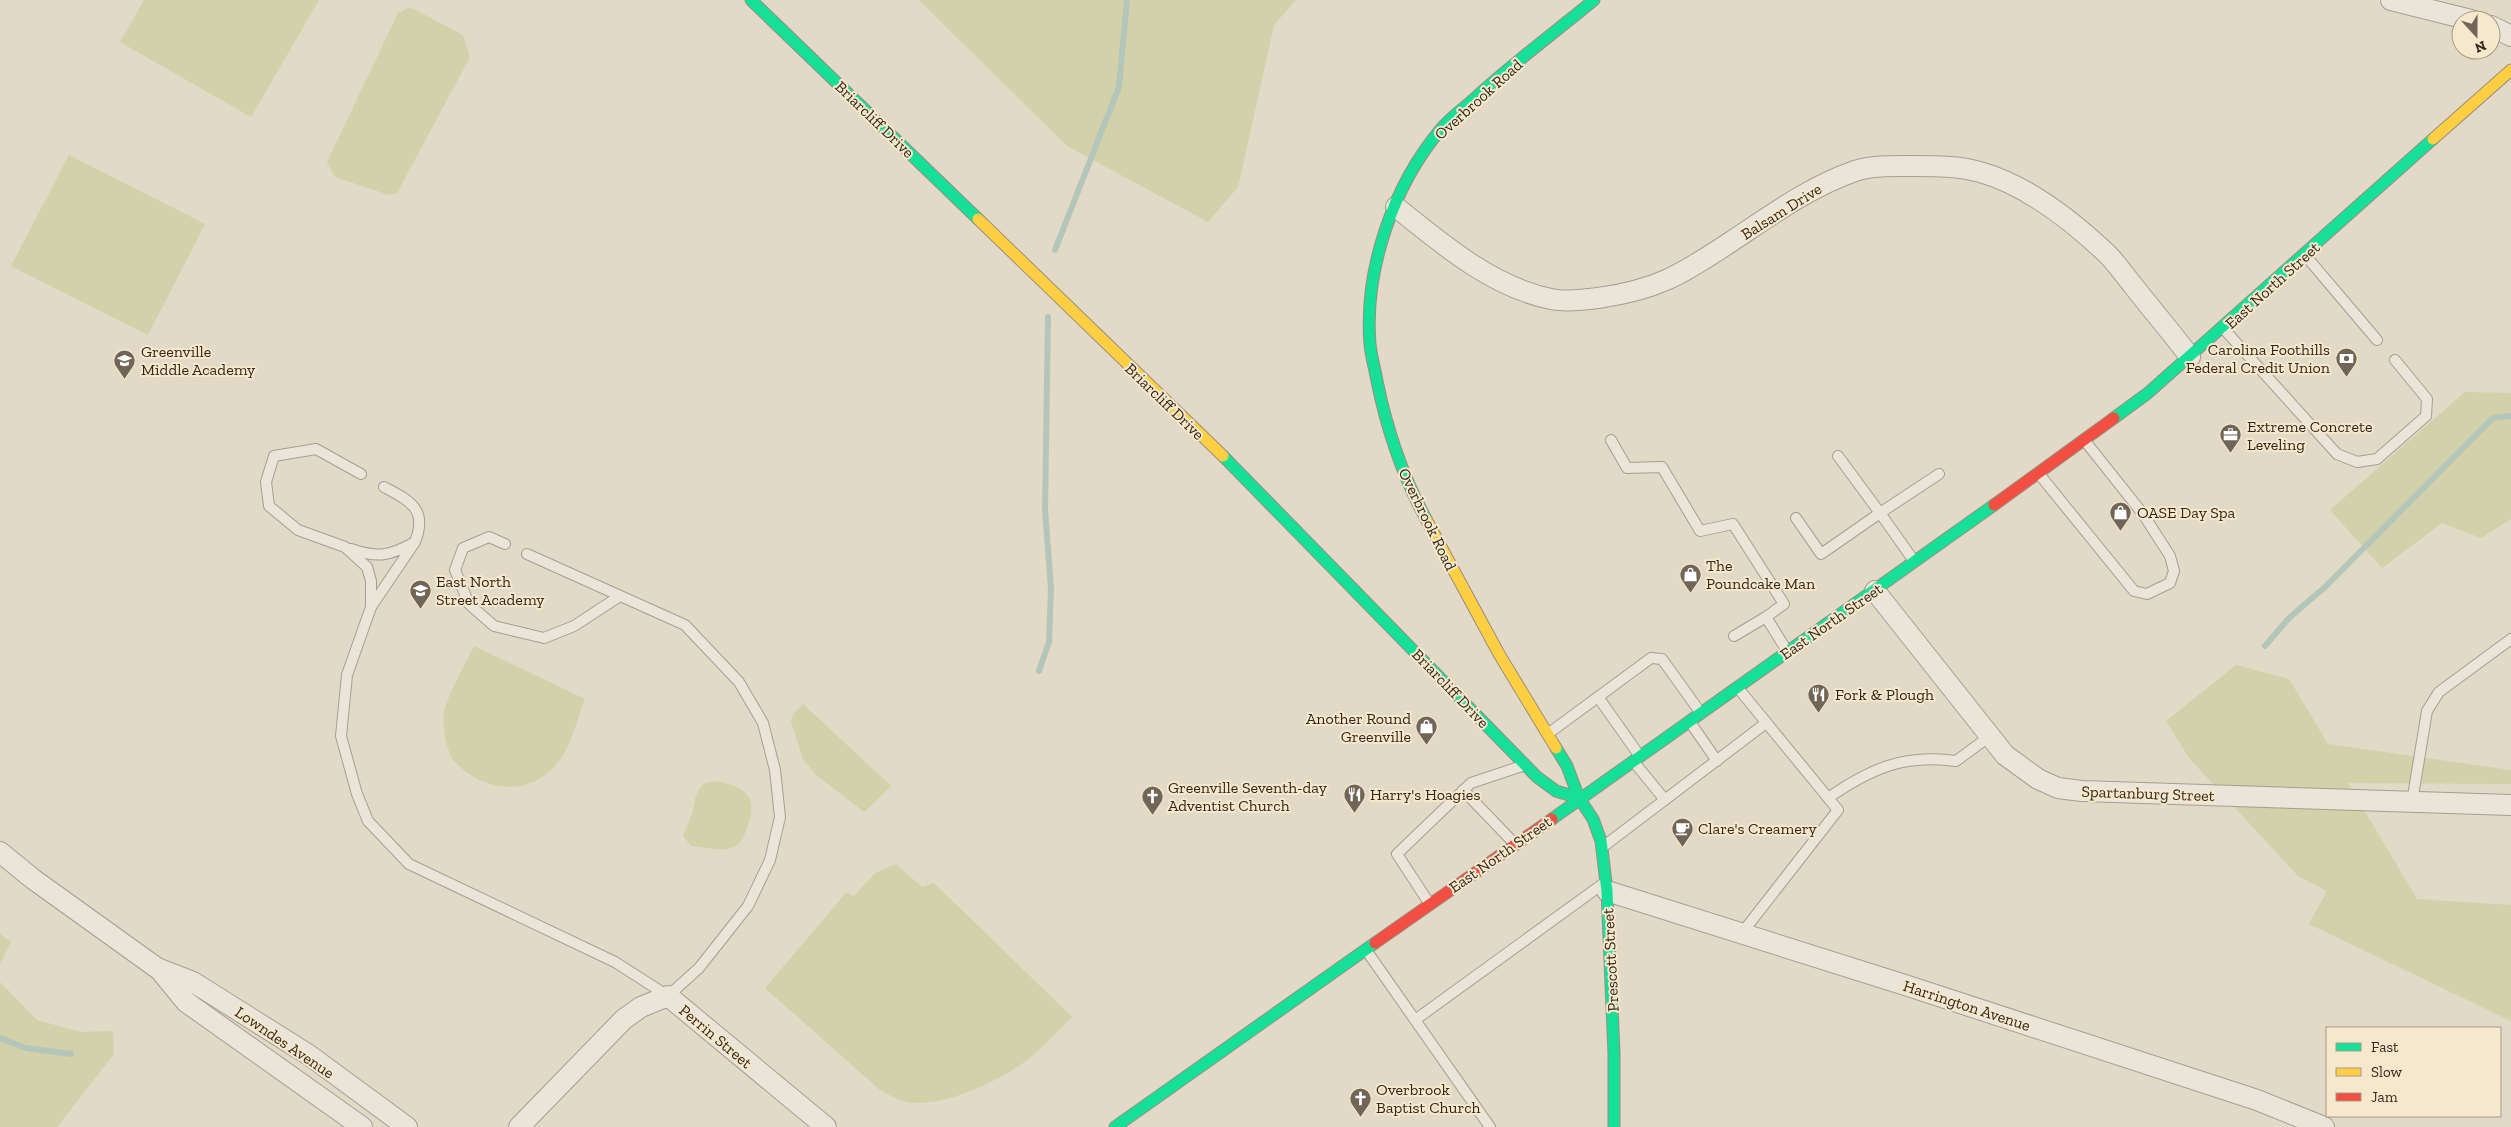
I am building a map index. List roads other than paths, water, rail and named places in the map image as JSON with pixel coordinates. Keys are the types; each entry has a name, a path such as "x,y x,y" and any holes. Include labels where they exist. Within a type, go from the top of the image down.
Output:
{"street":[{"name":"Briarcliff Drive","path":"751,0 1245,477 1526,765 1556,791 1579,798"},
{"name":"Overbrook Road","path":"1579,798 1568,766 1499,654 1407,484 1385,421 1370,344 1371,297 1380,247 1404,186 1423,153 1442,128 1486,88 1594,0"},
{"path":"2391,0 2451,15"},
{"name":"East North Street","path":"1114,1127 1875,590 2148,394 2511,70"},
{"name":"Balsam Drive","path":"1396,207 1452,250 1489,275 1522,290 1553,300 1585,300 1628,294 1666,282 1690,270 1794,200 1827,182 1857,170 1886,167 1941,166 1979,172 2004,181 2034,197 2106,253 2190,357"},
{"name":"Spartanburg Street","path":"1875,590 2005,754 2019,767 2038,779 2066,789 2511,805"},
{"name":"Prescott Street","path":"1579,798 1593,819 1602,848 1607,886 1614,1052 1614,1127"},
{"name":"Lowndes Avenue","path":"0,852 33,879 157,968 186,1002 362,1127"},
{"name":"Harrington Avenue","path":"1607,886 1742,933 2238,1094 2284,1120 2313,1121 2324,1127"},
{"name":"Lowndes Avenue","path":"157,968 193,982 309,1055 407,1127"},
{"name":"Perrin Street","path":"519,1127 624,1020 641,1007 668,996 826,1127"}],"lane":[{"path":"2305,254 2377,340"},
{"path":"2223,328 2337,454 2357,462 2377,459 2426,416 2427,399 2395,360"},
{"path":"1611,440 1627,468 1662,467 1700,531 1733,524 1784,604 1734,636"},
{"path":"2038,473 2134,591 2147,594 2170,583 2174,571 2170,556 2143,514 2085,440"},
{"path":"361,474 316,449 274,456 266,482 269,506 298,530 365,554 387,555 415,542"},
{"path":"1838,456 1914,562"},
{"path":"1796,518 1821,554 1939,474"},
{"path":"384,487 412,502 420,517 419,531 415,542 371,607 347,674 341,736 357,794 368,822 409,864 615,962 668,996 699,968 748,906 770,860 780,817 775,770 763,723 739,682 685,625 527,554"},
{"path":"505,544 488,536 463,548 455,570 469,604 494,626 544,638 574,626 620,596"},
{"path":"346,547 367,567 371,581 371,607"},
{"path":"1766,617 1787,652"},
{"path":"2412,802 2427,711 2439,692 2511,638"},
{"path":"1548,734 1651,658 1662,659 1700,713"},
{"path":"1737,687 1838,810 1742,933"},
{"path":"1598,697 1665,800"},
{"path":"1689,721 1717,761"},
{"path":"1602,848 1766,723"},
{"path":"1828,798 1860,776 1896,764 1931,758 1956,761 1990,736"},
{"path":"1429,904 1396,854 1471,782 1526,765"},
{"path":"1463,790 1514,844"},
{"path":"1415,1020 1607,886"},
{"path":"1366,949 1490,1127"}],"waterway":[{"path":"1055,250 1119,87 1127,0"},
{"path":"1039,671 1049,642 1051,588 1045,510 1048,317"},
{"path":"2265,646 2289,618 2325,587 2493,418 2511,416"},
{"path":"0,1038 26,1048 71,1054"}],"place":[{"name":"Carolina Foothills Federal Credit Union","path":"2346,377"},
{"name":"Greenville Middle Academy","path":"125,379"},
{"name":"Extreme Concrete Leveling","path":"2231,454"},
{"name":"OASE Day Spa","path":"2121,531"},
{"name":"The Poundcake Man","path":"1690,593"},
{"name":"East North Street Academy","path":"420,609"},
{"name":"Fork & Plough","path":"1819,713"},
{"name":"Another Round Greenville","path":"1427,746"},
{"name":"Harry's Hoagies","path":"1354,813"},
{"name":"Greenville Seventh-day Adventist Church","path":"1152,815"},
{"name":"Clare's Creamery","path":"1682,847"},
{"name":"Overbrook Baptist Church","path":"1360,1117"}]}
